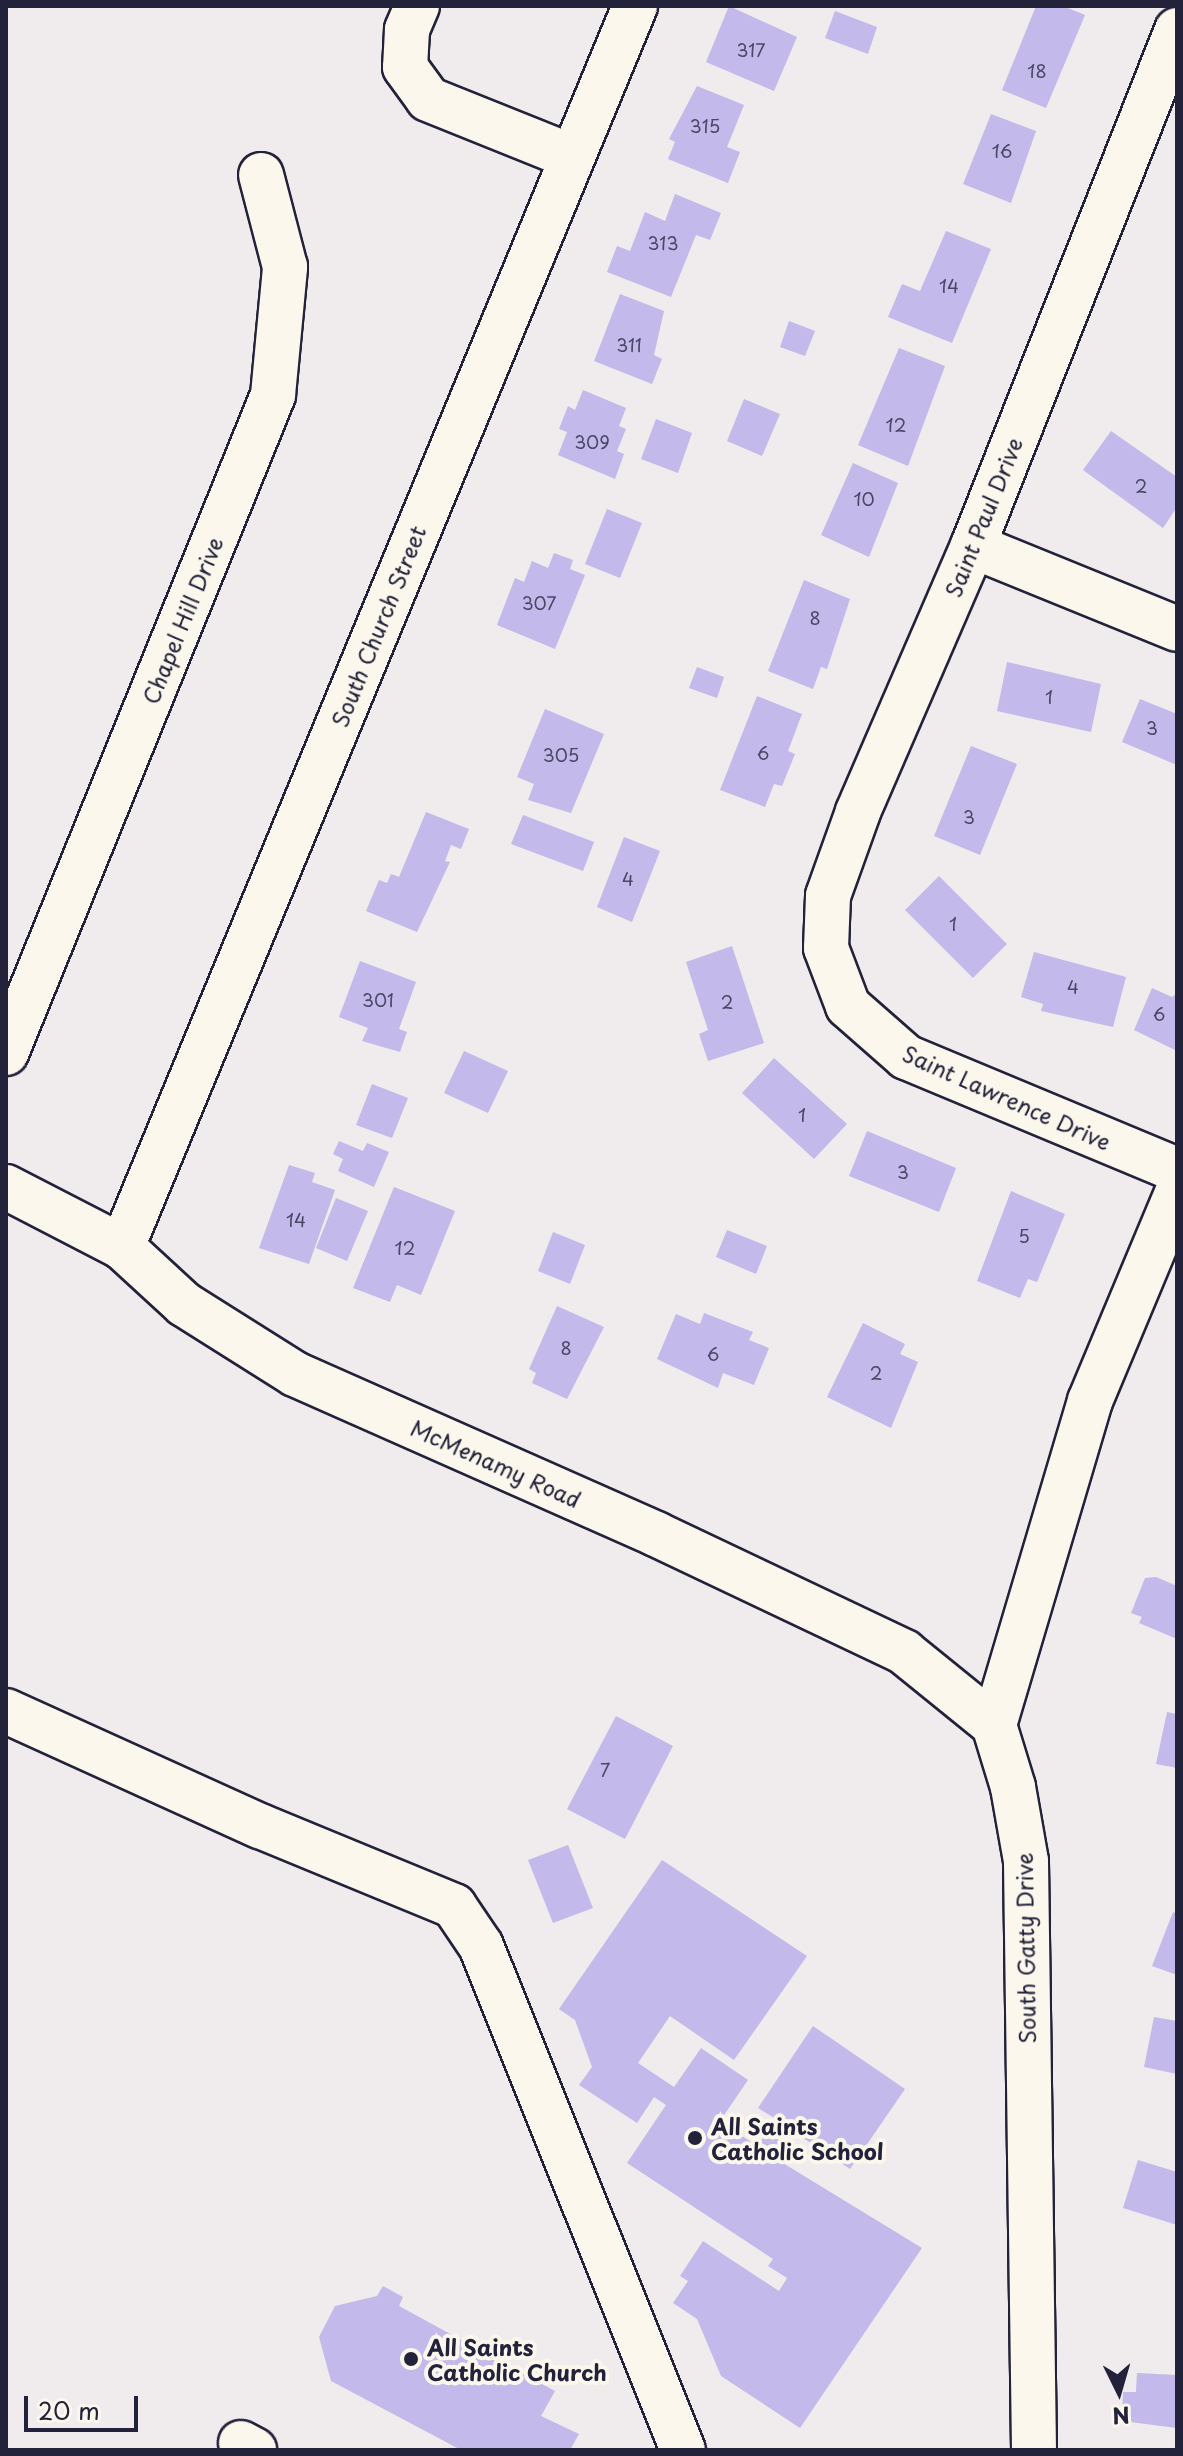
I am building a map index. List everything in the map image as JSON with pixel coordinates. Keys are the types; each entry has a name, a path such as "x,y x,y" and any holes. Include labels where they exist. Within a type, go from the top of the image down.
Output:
{"street":[{"path":"417,6 407,30 405,67 428,99 572,157"},
{"name":"South Church Street","path":"122,1247 635,6"},
{"name":"Saint Paul Drive","path":"848,1006 826,948 828,896 973,546 1164,104 1177,30"},
{"name":"Chapel Hill Drive","path":"6,1053 273,395 285,267 261,175"},
{"path":"973,546 1177,629"},
{"name":"Saint Lawrence Drive","path":"848,1006 906,1057 1177,1170"},
{"name":"McMenamy Road","path":"6,1187 122,1247 184,1304 295,1374 904,1652 994,1725"},
{"path":"994,1725 1090,1401 1177,1193"},
{"path":"6,1711 260,1826 454,1906 481,1946 683,2450"},
{"name":"South Gatty Drive","path":"994,1725 1013,1787 1026,1861 1034,2450"}],"building":[{"path":"729,6 797,37 774,91 706,62"},
{"path":"1036,6 1063,6 1085,15 1046,108 1002,90"},
{"path":"835,11 877,27 868,54 825,38"},
{"path":"697,86 744,105 727,147 740,152 728,183 668,159 675,142 669,139"},
{"path":"991,114 1036,131 1011,203 963,184"},
{"path":"675,194 721,213 710,240 696,235 671,297 607,272 617,246 630,251 645,212 665,221"},
{"path":"946,231 991,249 952,343 888,317 902,284 920,291"},
{"path":"620,294 664,311 654,355 662,359 652,384 594,361"},
{"path":"789,321 815,331 805,356 780,347"},
{"path":"899,348 945,366 908,466 858,445"},
{"path":"583,390 626,408 619,426 626,429 617,451 624,454 615,479 558,455 567,432 559,429 568,406 575,410"},
{"path":"744,399 780,414 762,456 727,441"},
{"path":"656,419 692,433 678,473 641,459"},
{"path":"1111,431 1177,477 1177,507 1163,528 1083,470"},
{"path":"853,463 898,483 869,557 821,535"},
{"path":"607,509 642,523 620,578 585,564"},
{"path":"554,553 573,560 570,569 585,575 555,649 497,625 515,578 524,582 532,561 548,568"},
{"path":"804,580 850,599 827,669 821,667 813,689 768,671"},
{"path":"1007,662 1101,684 1091,732 997,711"},
{"path":"697,667 724,677 717,698 689,688"},
{"path":"757,696 802,714 788,751 795,754 782,786 774,784 765,807 720,790"},
{"path":"1140,699 1177,714 1177,765 1122,742"},
{"path":"545,709 604,734 571,813 528,800 534,784 517,777"},
{"path":"971,746 1017,764 980,855 934,836"},
{"path":"426,812 469,829 461,849 451,845 445,861 450,862 417,932 366,911 379,880 387,883 391,874 399,877"},
{"path":"523,815 594,842 583,871 511,844"},
{"path":"624,837 660,851 632,922 597,907"},
{"path":"939,876 1007,944 973,978 905,910"},
{"path":"732,946 764,1043 708,1061 699,1034 708,1030 686,962"},
{"path":"1034,952 1126,977 1113,1027 1041,1011 1043,1004 1021,997"},
{"path":"360,961 416,982 399,1029 407,1032 400,1052 362,1041 368,1028 339,1017"},
{"path":"1152,988 1172,997 1177,993 1177,1051 1134,1030"},
{"path":"464,1051 508,1071 488,1113 444,1093"},
{"path":"774,1058 847,1124 814,1159 742,1093"},
{"path":"372,1084 408,1098 392,1138 356,1125"},
{"path":"867,1131 956,1168 939,1212 849,1176"},
{"path":"339,1141 363,1151 367,1143 389,1152 374,1187 338,1171 343,1159 333,1154"},
{"path":"289,1165 315,1173 312,1182 335,1190 309,1264 259,1248"},
{"path":"394,1187 455,1211 421,1295 397,1285 390,1302 353,1288"},
{"path":"1011,1191 1065,1214 1037,1282 1028,1279 1020,1298 977,1281"},
{"path":"336,1198 368,1211 347,1261 316,1248"},
{"path":"727,1230 767,1246 756,1274 716,1257"},
{"path":"553,1232 585,1245 570,1284 538,1271"},
{"path":"557,1306 604,1327 567,1399 532,1383 536,1373 529,1369"},
{"path":"704,1313 753,1332 749,1340 769,1348 754,1385 723,1373 718,1388 657,1359 676,1314 700,1324"},
{"path":"863,1323 905,1344 900,1354 918,1362 891,1428 827,1397"},
{"path":"1156,1577 1177,1586 1177,1639 1139,1623 1142,1617 1131,1613 1145,1578"},
{"path":"1167,1712 1177,1714 1177,1768 1156,1764"},
{"path":"616,1716 673,1746 625,1839 567,1809"},
{"path":"568,1845 593,1908 553,1923 528,1860"},
{"name":"All Saints Catholic School","path":"662,1860 807,1956 734,2060 670,2016 638,2063 674,2087 701,2048 748,2080 720,2121 757,2146 776,2119 758,2108 813,2026 905,2089 850,2169 791,2130 773,2157 922,2248 800,2428 721,2376 697,2319 673,2303 688,2281 680,2276 703,2241 779,2291 787,2278 768,2266 773,2259 627,2163 666,2105 654,2097 637,2123 579,2085 592,2067 575,2020 559,2009"},
{"path":"1173,1912 1177,1914 1177,1975 1152,1966"},
{"path":"1154,2017 1177,2021 1177,2074 1144,2067"},
{"path":"1138,2160 1177,2172 1177,2225 1123,2208"},
{"name":"All Saints Catholic Church","path":"383,2286 403,2297 399,2306 555,2391 541,2416 579,2434 570,2450 461,2450 331,2381 319,2337 335,2306 377,2296"},
{"path":"1137,2373 1177,2375 1177,2428 1122,2421 1123,2392 1136,2392"}],"place":[{"name":"All Saints Catholic School","path":"695,2138"},
{"name":"All Saints Catholic Church","path":"411,2359"}]}
